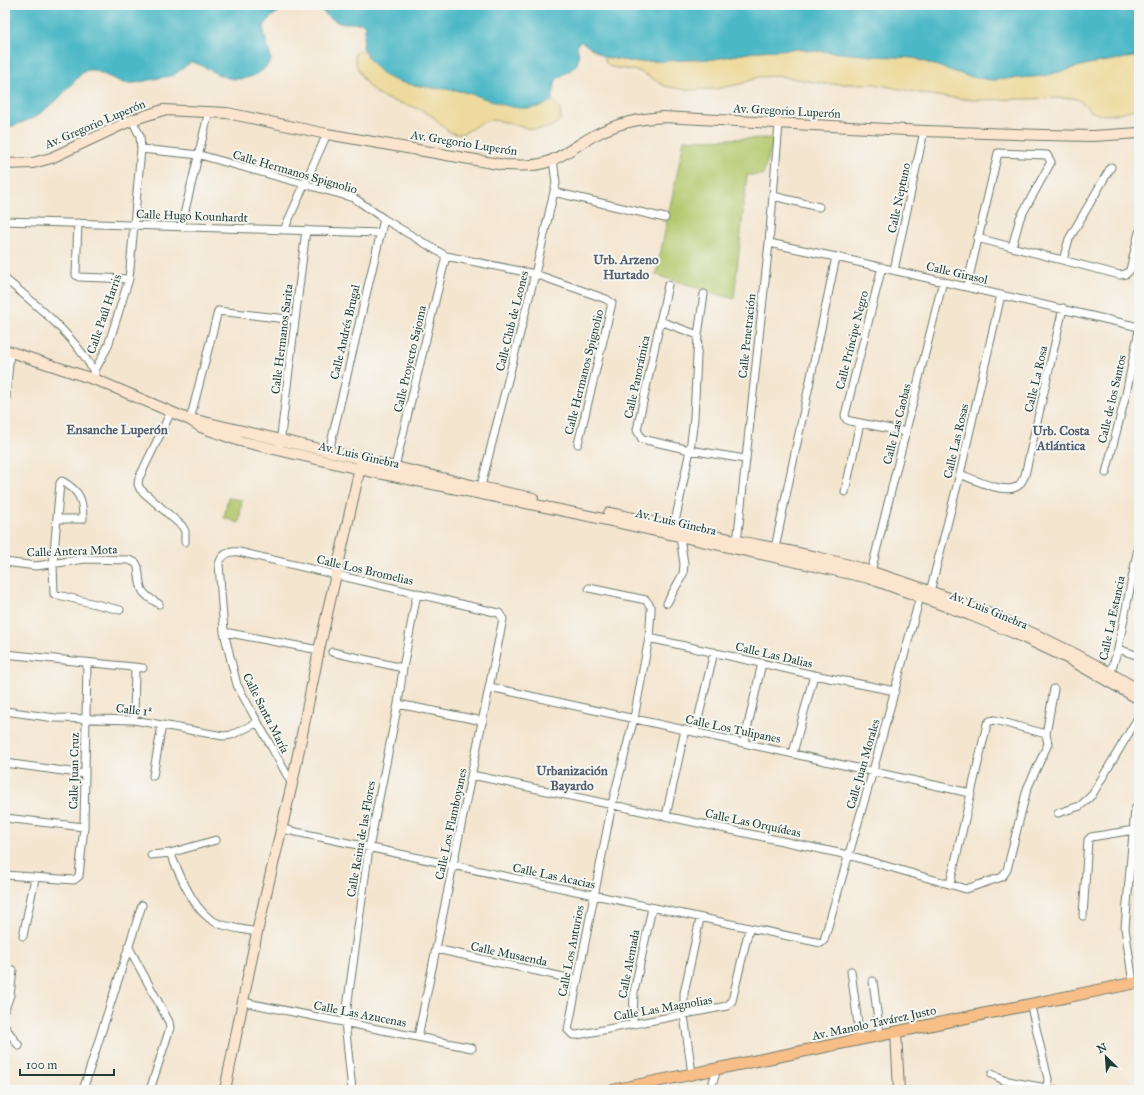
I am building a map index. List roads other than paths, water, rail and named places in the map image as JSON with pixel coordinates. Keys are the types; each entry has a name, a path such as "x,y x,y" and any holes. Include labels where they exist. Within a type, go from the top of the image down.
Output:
{"main road":[{"name":"Av. Manolo Tavárez Justo","path":"614,1090 880,1035 896,1035 1032,1011 1137,984"},
{"name":"Av. Manolo Tavárez Justo","path":"647,1090 1137,984"}],"street":[{"name":"Av. Gregorio Luperón","path":"5,164 33,163 51,158 132,120 163,110 210,111 327,134 504,165 531,165 553,160 596,135 623,123 641,119 663,118 924,131 1093,136 1139,133"},
{"path":"181,227 200,156 210,111"},
{"name":"Calle Paúl Harris","path":"96,376 108,346 129,280 141,149 140,136 132,120"},
{"name":"Calle Penetración","path":"736,545 769,243 779,124"},
{"name":"Calle Neptuno","path":"894,270 924,131"},
{"path":"284,230 327,134"},
{"name":"Calle Hermanos Spignolio","path":"141,149 200,156 354,198 384,219 446,256 535,274 612,302 578,444"},
{"path":"967,286 998,153 1048,156 1051,162 1020,218 1012,247"},
{"name":"Calle Club de Leones","path":"479,491 535,274 554,192 556,183 553,160"},
{"path":"1063,260 1069,239 1111,167"},
{"path":"554,192 665,218"},
{"path":"773,196 819,207"},
{"name":"Calle Andrés Brugal","path":"329,451 379,233 384,219"},
{"name":"Calle Hugo Kounhardt","path":"5,221 379,233"},
{"path":"78,224 76,275 79,277 129,280"},
{"name":"Calle Hermanos Sarita","path":"279,445 306,230"},
{"path":"977,238 1120,275 1126,274 1130,270 1139,232"},
{"name":"Calle Girasol","path":"769,243 1063,308 1139,328"},
{"name":"Calle Proyecto Sajoma","path":"394,471 446,256"},
{"path":"775,548 836,257"},
{"name":"Calle Príncipe Negro","path":"860,423 846,419 846,415 882,267"},
{"path":"5,279 46,313 87,359 96,376"},
{"name":"Calle Las Caobas","path":"870,575 943,281"},
{"name":"Calle Panorámica","path":"668,285 637,430 642,439 690,450 745,459"},
{"path":"674,527 690,450 694,418 698,336 704,294"},
{"name":"Calle Las Rosas","path":"924,593 960,474 1001,295"},
{"name":"Calle La Rosa","path":"960,474 1000,489 1016,487 1021,483 1025,474 1063,308"},
{"path":"190,420 218,311 295,320"},
{"path":"660,321 698,336"},
{"name":"Calle de los Santos","path":"1106,473 1126,394 1139,328"},
{"path":"5,405 7,351"},
{"name":"Av. Luis Ginebra","path":"7,351 96,376 190,420 201,420 359,469 394,471"},
{"path":"171,412 139,478 138,484 140,489 182,526 185,531 185,542"},
{"path":"845,492 860,423 906,432"},
{"name":"Av. Luis Ginebra","path":"279,445 329,451 362,459 394,471 680,537 736,545 775,548 870,575 1016,626 1139,690"},
{"path":"225,1090 257,932 292,784 319,650 362,459"},
{"path":"58,519 83,519 82,502 80,497 73,488 62,481 60,483 53,564 53,593 55,596 120,610"},
{"name":"Av. Luis Ginebra","path":"479,491 674,527 736,545 870,575"},
{"path":"667,603 683,574 684,564 680,537"},
{"name":"Calle La Estancia","path":"1110,676 1118,650 1139,543"},
{"name":"Calle Los Bromelias","path":"224,555 228,552 239,552 336,576 417,593 499,613 501,615"},
{"name":"Calle Santa María","path":"224,555 219,564 224,632 237,685 292,784"},
{"name":"Calle Antera Mota","path":"5,562 36,566 85,559 133,561 138,567 141,591 145,596 159,604"},
{"name":"Calle Los Anturios","path":"570,1033 568,1026 593,896 612,804 634,718 649,638 651,607 646,600 589,588"},
{"name":"Calle Reina de las Flores","path":"352,1090 345,1022 369,848 398,704 417,593"},
{"name":"Calle Juan Morales","path":"821,943 824,940 924,593"},
{"name":"Calle Los Flamboyanes","path":"418,1037 490,687 503,619 501,615"},
{"path":"224,632 319,650"},
{"name":"Calle Las Dalias","path":"649,638 814,675 895,691"},
{"path":"1118,650 1139,656"},
{"path":"332,652 403,668"},
{"path":"695,732 714,652"},
{"path":"5,654 143,668"},
{"name":"Calle Juan Cruz","path":"35,878 77,879 79,876 84,827 87,662"},
{"path":"744,743 762,663"},
{"path":"134,668 134,720"},
{"path":"793,753 814,675"},
{"name":"Av. Luis Ginebra","path":"1110,676 1139,699"},
{"name":"Calle Los Tulipanes","path":"490,687 970,793"},
{"path":"950,884 987,724 990,721 995,720 1046,734 1054,689"},
{"path":"398,704 483,721"},
{"name":"Calle 1ª","path":"5,711 55,718 134,720 228,736 257,723"},
{"path":"1058,812 1080,806 1092,795 1139,716"},
{"path":"153,776 162,724"},
{"path":"666,816 686,730"},
{"name":"Calle Las Orquídeas","path":"472,775 848,855 966,889 1002,877 1007,870 1027,789 1048,744 1046,734"},
{"path":"5,763 85,774"},
{"path":"1137,984 1125,928 1135,809 1139,805"},
{"path":"5,818 84,827"},
{"name":"Calle Las Acacias","path":"282,829 749,929 821,943"},
{"path":"1083,916 1088,840 1091,837 1134,830"},
{"path":"151,855 170,853 216,840"},
{"path":"170,853 187,889 206,916 215,922 227,926 257,932"},
{"path":"5,875 35,878 23,936"},
{"path":"82,1090 142,905"},
{"name":"Calle Alemada","path":"633,1024 634,992 652,908"},
{"path":"692,1074 684,1015 684,993 700,918"},
{"name":"Calle Las Magnolias","path":"570,1033 577,1035 722,1008 732,1001 749,929"},
{"path":"128,946 169,1022 170,1028 150,1090"},
{"name":"Calle Musaenda","path":"436,949 577,980"},
{"path":"5,1010 10,995 13,970"},
{"path":"851,971 860,1039"},
{"path":"873,981 880,1035"},
{"name":"Calle Las Azucenas","path":"244,1002 472,1048"},
{"path":"1032,1011 1048,1079 1047,1089"},
{"path":"5,1027 19,1046"},
{"path":"896,1035 899,1090"},
{"path":"992,1074 1003,1080 1057,1090"},
{"path":"710,1090 715,1076"}],"water":[{"path":"5,5 288,5 271,17 264,26 271,61 267,67 256,75 243,79 229,78 199,64 191,62 174,75 135,83 123,83 94,70 87,70 81,74 56,101 34,118 5,129"},
{"path":"315,5 1139,5 1139,56 1088,64 1044,76 991,80 967,76 914,58 872,56 798,49 758,51 714,59 634,62 604,57 581,41 577,45 577,63 575,67 556,80 552,100 538,107 521,108 504,105 455,90 417,86 398,82 385,76 370,61 363,48 365,26 362,23 339,23"}],"district":[{"name":"Urb. Arzeno Hurtado","path":"626,266"},
{"name":"Ensanche Luperón","path":"117,429"},
{"name":"Urb. Costa Atlántica","path":"1061,438"},
{"name":"Urbanización Bayardo","path":"572,778"}]}
